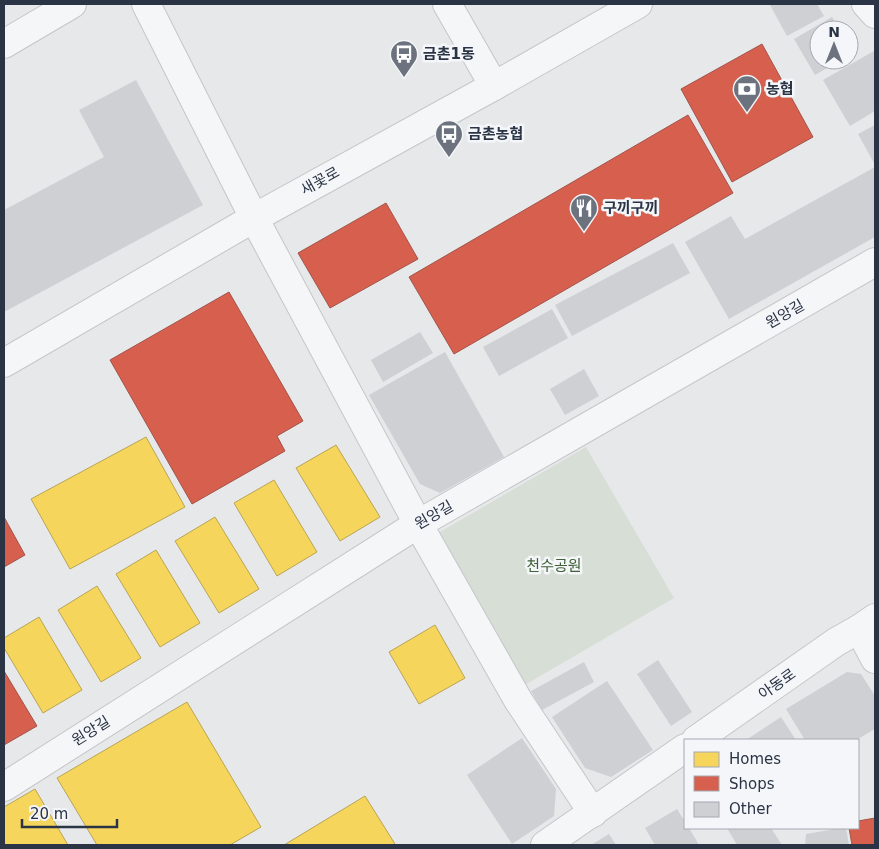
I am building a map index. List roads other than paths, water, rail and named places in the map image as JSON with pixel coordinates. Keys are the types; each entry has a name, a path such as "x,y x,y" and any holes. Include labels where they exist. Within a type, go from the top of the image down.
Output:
{"street":[{"path":"4,44 72,4"},
{"path":"146,4 254,218 418,524 518,700 593,813"},
{"path":"447,4 494,86"},
{"name":"새꽃로","path":"4,363 254,218 494,86 638,4"},
{"path":"866,4 875,14"},
{"name":"원앙길","path":"4,787 418,524 875,262"},
{"name":"아동로","path":"697,739 836,642 867,624 875,659"},
{"path":"545,845 684,749"}],"place":[{"name":"금촌1동","path":"404,78"},
{"name":"농협","path":"747,113"},
{"name":"금촌농협","path":"449,158"},
{"name":"구끼구끼","path":"584,232"}],"park label":[{"name":"천수공원","path":"554,566"}]}
